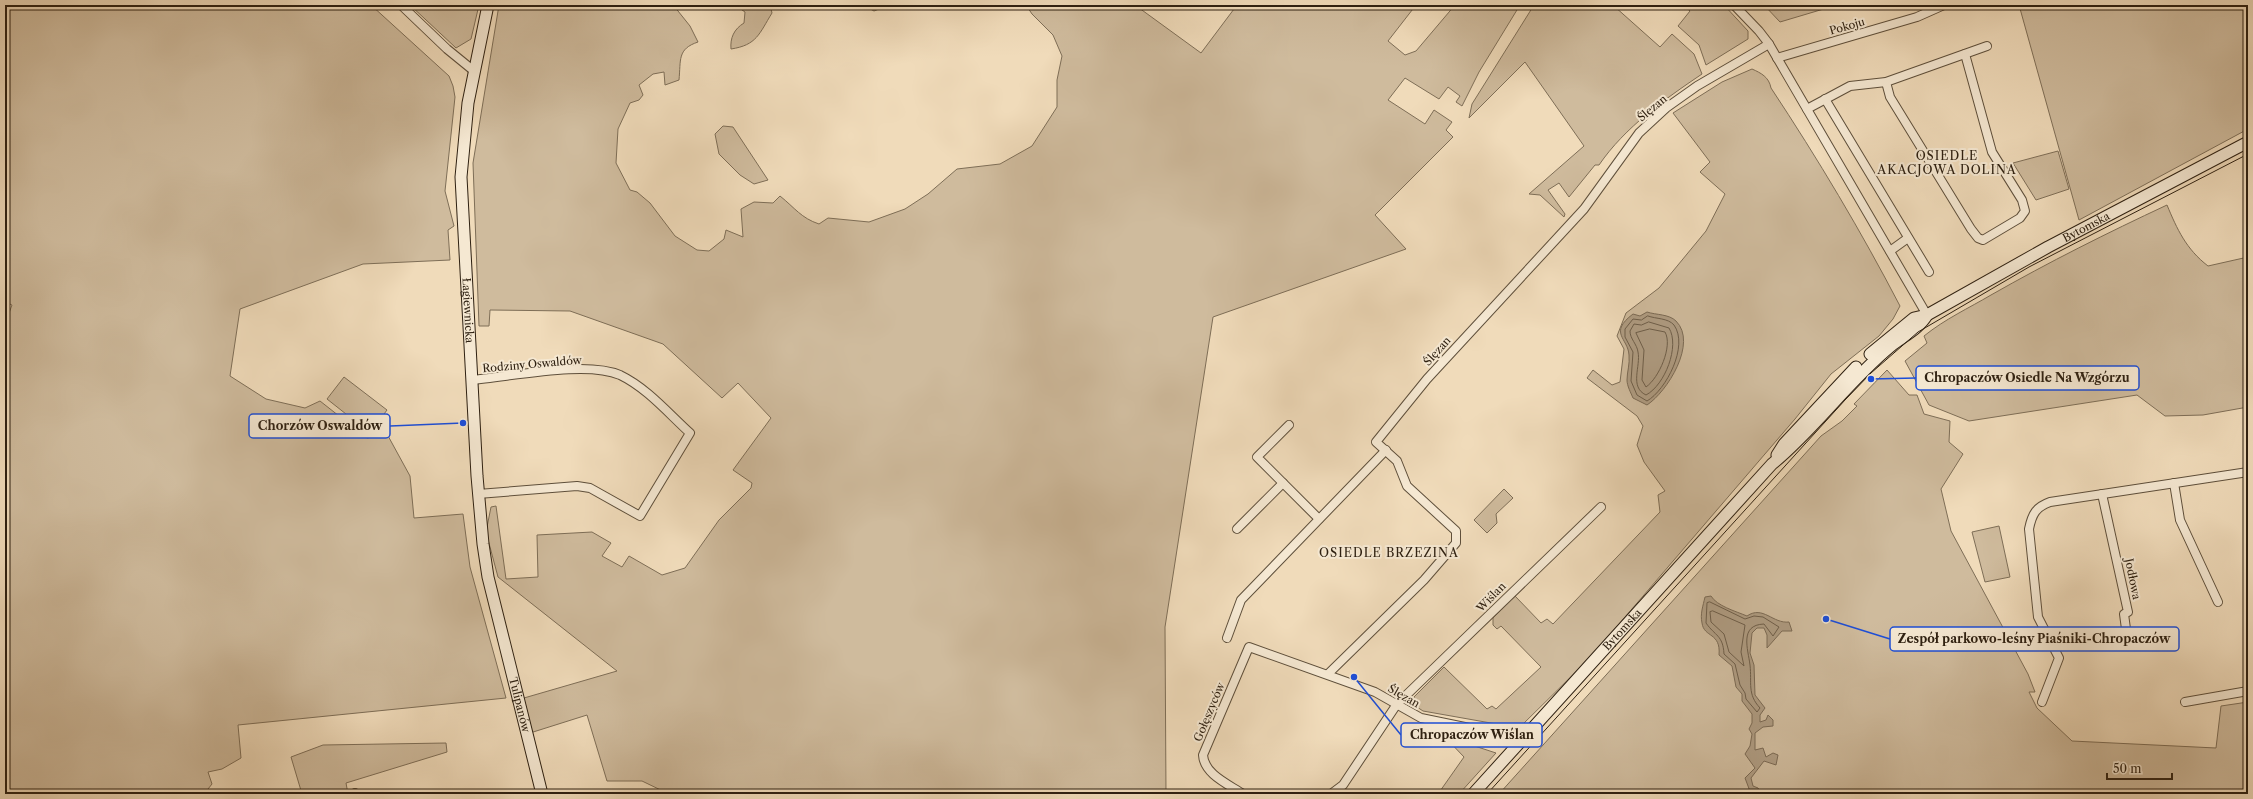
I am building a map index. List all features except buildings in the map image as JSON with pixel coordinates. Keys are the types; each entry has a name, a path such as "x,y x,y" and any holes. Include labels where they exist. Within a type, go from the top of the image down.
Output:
{"main road":[{"name":"Łagiewnicka","path":"488,5 466,118 461,177 478,494 484,554 496,616"},
{"name":"Bytomska","path":"1473,794 1772,464 1784,444 1845,378 1900,329 1914,318 1927,315 2048,247 2248,142"},
{"name":"Tulipanów","path":"496,616 542,794"}],"street":[{"path":"401,5 474,71"},
{"path":"1734,5 1759,31 1769,44 1927,315"},
{"name":"Pokoju","path":"1777,58 1917,17 1944,5"},
{"name":"Ślęzan","path":"1328,674 1424,580 1456,543 1456,531 1407,486 1397,461 1376,442 1430,376 1584,209 1639,133 1666,108 1703,82 1769,44"},
{"path":"1807,109 1850,86 1886,82 1987,46"},
{"path":"1886,82 1890,97 1923,152 1971,229 1978,238 1983,240 2020,218 2025,211 2022,200 1992,152 1965,54"},
{"path":"1825,100 1929,272"},
{"path":"1890,251 1908,238"},
{"name":"Rodziny Oswaldów","path":"471,380 576,369 599,370 612,373 632,382 690,433 640,516 590,488 577,486 478,494"},
{"path":"1289,425 1257,457 1319,519"},
{"path":"1227,638 1241,600 1386,450"},
{"path":"2042,702 2059,658 2038,617 2029,529 2031,516 2040,507 2050,502 2248,472"},
{"path":"1237,529 1283,483"},
{"path":"2174,483 2180,520 2218,602"},
{"name":"Jodłowa","path":"2048,636 2064,633 2099,643 2117,639 2122,636 2126,629 2124,614 2128,612 2102,494"},
{"name":"Wiślan","path":"1397,704 1601,507"},
{"name":"Ślęzan","path":"1249,647 1375,692 1421,718 1489,732 1517,744"},
{"name":"Gołęszyców","path":"1243,794 1209,771 1205,765 1203,755 1249,647"},
{"path":"2185,702 2248,692"},
{"path":"1331,794 1344,785 1397,704"}],"shaded area":[{"path":"5,5 371,5 449,76 455,97 445,191 454,226 448,230 450,260 363,264 240,309 230,376 266,399 305,408 320,401 367,438 387,434 410,476 414,518 463,514 470,567 506,698 238,725 241,758 222,769 208,772 212,784 204,794 5,794 5,324 12,305 5,302"},
{"path":"410,5 479,5 471,39 456,48"},
{"path":"499,5 674,6 690,26 698,42 686,48 681,56 679,80 665,85 664,72 653,74 639,85 643,95 639,100 630,103 618,129 616,163 630,190 637,192 650,203 675,236 697,250 709,251 724,239 726,230 743,237 741,209 754,202 773,203 780,196 807,219 819,224 828,218 869,222 905,209 928,194 957,169 1000,164 1032,146 1057,107 1057,80 1062,56 1053,35 1032,14 1026,5 1135,5 1201,53 1237,5 1416,5 1388,41 1405,55 1416,51 1455,5 1520,5 1479,72 1462,106 1456,102 1460,96 1448,87 1439,99 1405,78 1388,100 1425,124 1434,110 1452,122 1446,130 1453,137 1375,215 1406,249 1213,317 1165,627 1166,794 669,794 642,781 607,781 587,715 530,733 524,698 617,671 498,577 486,532 491,507 496,506 506,579 538,577 537,535 592,532 611,543 602,556 622,567 629,556 662,575 685,568 719,520 751,488 752,483 733,470 771,418 738,383 722,398 663,344 570,311 490,310 489,326 479,326 473,163"},
{"path":"735,5 770,5 772,13 760,33 752,41 747,45 731,49 731,41 735,31 744,23 745,12"},
{"path":"863,5 889,5 874,11"},
{"path":"1534,5 1615,5 1614,6 1660,47 1672,34 1694,54 1702,74 1674,93 1633,126 1609,151 1599,165 1595,165 1569,197 1559,183 1548,190 1565,214 1564,217 1540,195 1529,194 1584,146 1525,62 1469,118 1472,104"},
{"path":"1683,5 1724,5 1748,31 1748,39 1706,65 1699,45 1678,26 1690,11"},
{"path":"1764,5 1837,5 1780,22"},
{"path":"2019,5 2248,5 2248,129 2079,220"},
{"path":"1752,69 1766,78 1806,141 1870,250 1900,306 1893,319 1879,336 1831,374 1795,419 1589,659 1519,728 1423,711 1414,705 1414,697 1444,667 1487,709 1492,706 1496,709 1541,667 1501,626 1497,629 1493,625 1493,618 1515,596 1541,623 1547,619 1553,624 1660,512 1658,495 1665,491 1644,462 1637,445 1643,426 1637,416 1587,378 1593,370 1612,385 1620,382 1624,349 1617,336 1626,313 1659,288 1706,231 1725,194 1700,172 1710,162 1673,113 1722,82"},
{"path":"723,126 733,127 768,180 754,184 740,175 719,154 715,134"},
{"path":"2058,151 2069,189 2036,200 2013,163"},
{"path":"2167,205 2188,246 2208,266 2248,257 2248,407 2203,415 2165,416 2137,395 1969,421 1929,405 1905,361 1927,343 1924,336 1949,319 2035,271 2100,237"},
{"path":"1887,370 1909,395 1917,395 1924,414 1950,421 1949,442 1963,454 1941,489 1951,531 2028,674 2035,692 2029,692 2037,708 2072,741 2216,748 2221,706 2248,702 2248,791 2184,794 1499,794 1821,436 1842,421 1857,406 1854,404"},
{"path":"344,377 387,410 370,433 327,399"},
{"path":"1504,489 1513,498 1496,514 1497,523 1487,533 1474,520"},
{"path":"1999,526 2010,577 1985,582 1972,532"},
{"path":"1444,736 1496,753 1459,794 1438,794 1464,757"},
{"path":"446,743 447,752 346,783 348,794 302,794 291,757 323,745"}],"water":[{"path":"1647,312 1666,316 1676,321 1682,330 1684,342 1682,354 1671,379 1655,399 1647,405 1633,398 1628,387 1627,380 1629,355 1620,331 1622,326 1633,314 1640,316"},
{"path":"1711,596 1717,603 1747,616 1753,613 1758,613 1783,622 1789,622 1792,631 1782,631 1767,648 1767,635 1764,628 1757,628 1752,633 1750,653 1754,665 1755,695 1765,708 1760,715 1760,722 1766,720 1768,715 1773,720 1773,726 1763,727 1755,733 1755,750 1763,748 1766,757 1773,753 1778,755 1776,765 1764,761 1751,778 1753,786 1758,788 1762,794 1751,794 1745,778 1755,768 1745,754 1750,746 1752,734 1749,729 1752,723 1752,714 1742,701 1742,694 1736,687 1732,666 1719,655 1717,642 1703,628 1701,620 1705,597"}],"tram line":[{"path":"1487,794 1845,400 1871,373 1918,332 2029,267 2248,154"}],"place":[{"name":"Chropaczów Osiedle Na Wzgórzu","path":"1871,379"},
{"name":"Chorzów Oswaldów","path":"463,423"},
{"name":"Zespół parkowo-leśny Piaśniki-Chropaczów","path":"1826,619"},
{"name":"Chropaczów Wiślan","path":"1354,677"}],"district":[{"name":"OSIEDLE AKACJOWA DOLINA","path":"1947,163"},
{"name":"OSIEDLE BRZEZINA","path":"1389,553"}]}
